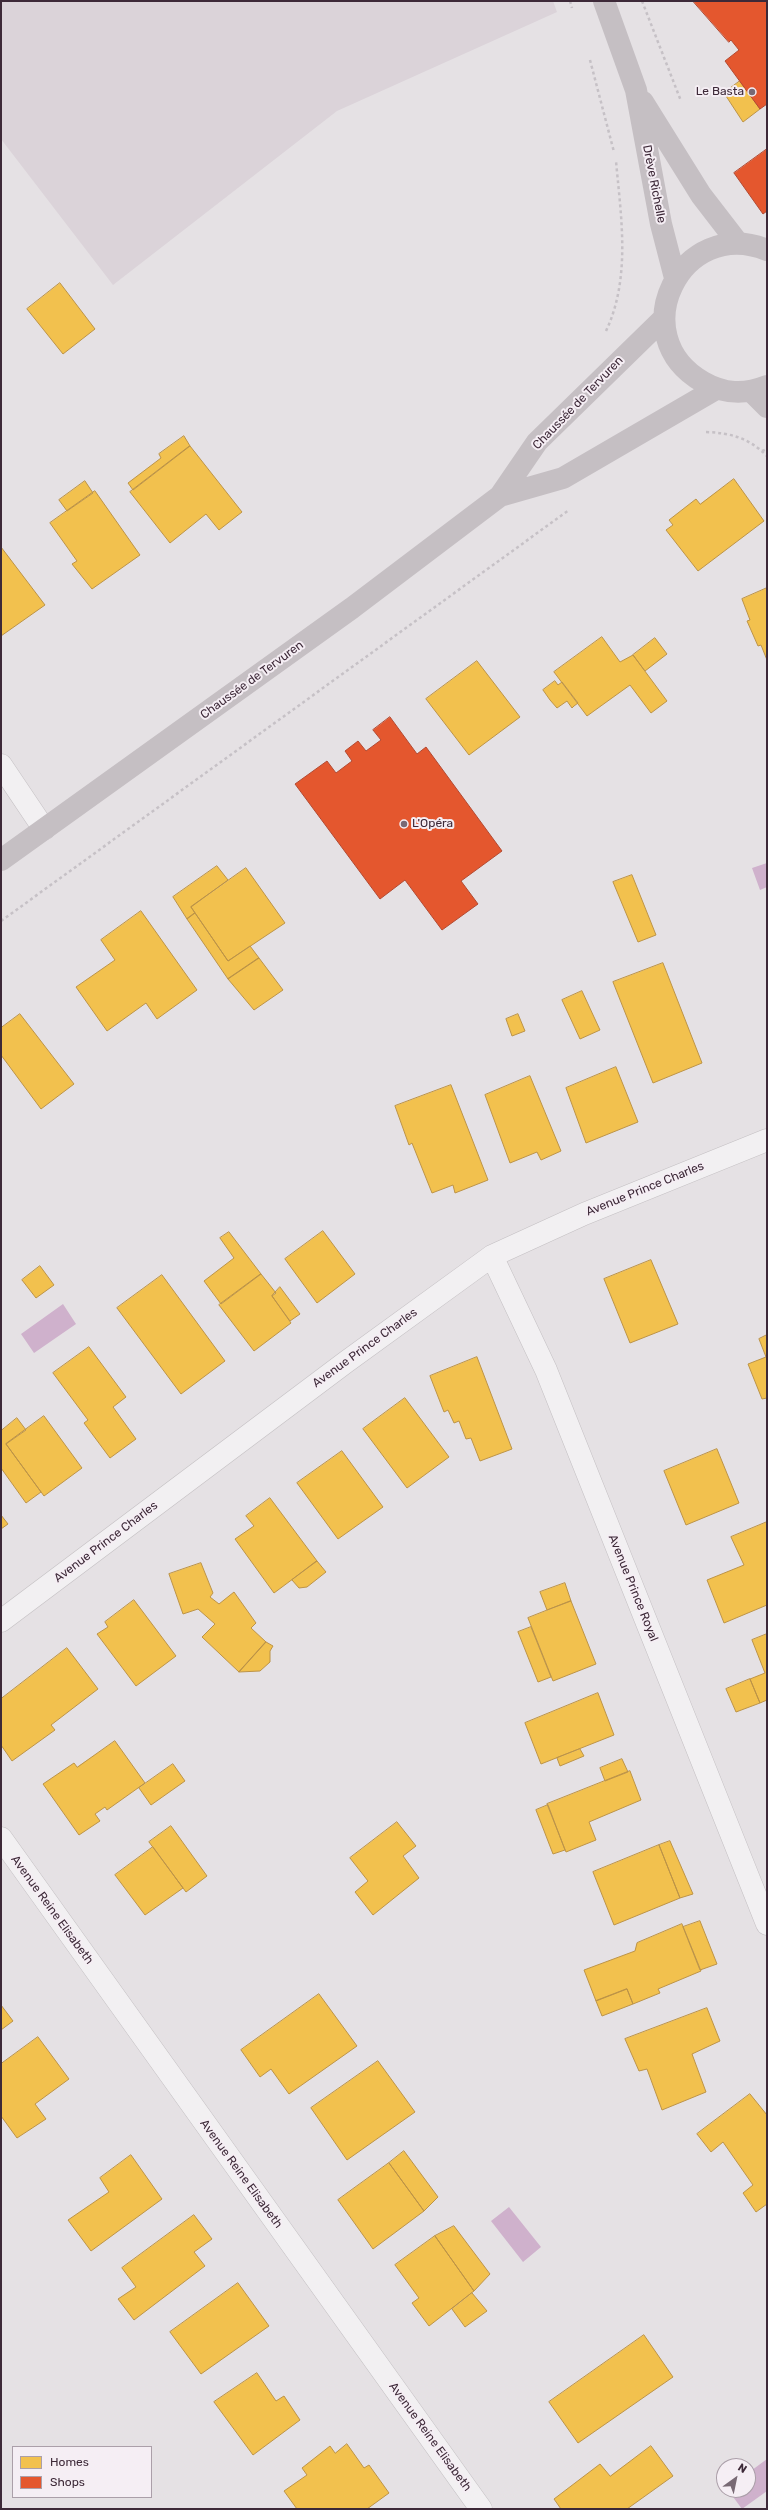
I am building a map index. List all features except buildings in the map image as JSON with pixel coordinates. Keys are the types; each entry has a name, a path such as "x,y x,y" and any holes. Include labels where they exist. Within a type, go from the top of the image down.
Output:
{"main road":[{"name":"Drève Richelle","path":"604,1 636,90 661,224 675,278"},
{"name":"Drève Richelle","path":"636,90 701,195 738,243"},
{"path":"762,395 716,389 689,374 670,349 664,318 666,297 675,278 692,259 714,247 738,243 767,250"},
{"name":"Chaussée de Tervuren","path":"1,860 352,608 500,496 537,442 608,371 664,318"},
{"name":"Chaussée de Tervuren","path":"500,496 563,478 716,389"}],"street":[{"path":"1,765 44,829"},
{"name":"Avenue Prince Charles","path":"1,1621 346,1362 492,1256 584,1214 767,1140"},
{"name":"Avenue Prince Royal","path":"492,1256 546,1370 767,1924"},
{"name":"Avenue Reine Elisabeth","path":"1,1838 481,2509"}],"path":[{"path":"570,1 575,14"},
{"path":"642,1 682,104"},
{"path":"589,55 616,158 623,249 616,310 606,331 603,348 608,371"},
{"path":"762,451 767,449"},
{"path":"1,922 572,508"}],"shaded area":[{"path":"1,1 553,1 557,12 337,111 113,285 1,139"},
{"path":"767,863 767,887 760,890 752,868"},
{"path":"63,1304 76,1324 34,1353 21,1334"},
{"path":"509,2207 541,2247 523,2262 491,2221"},
{"path":"767,2459 767,2491 742,2509 734,2498 756,2498 756,2467"}],"place":[{"name":"Le Basta","path":"752,92"},
{"name":"L'Opéra","path":"404,824"}]}
